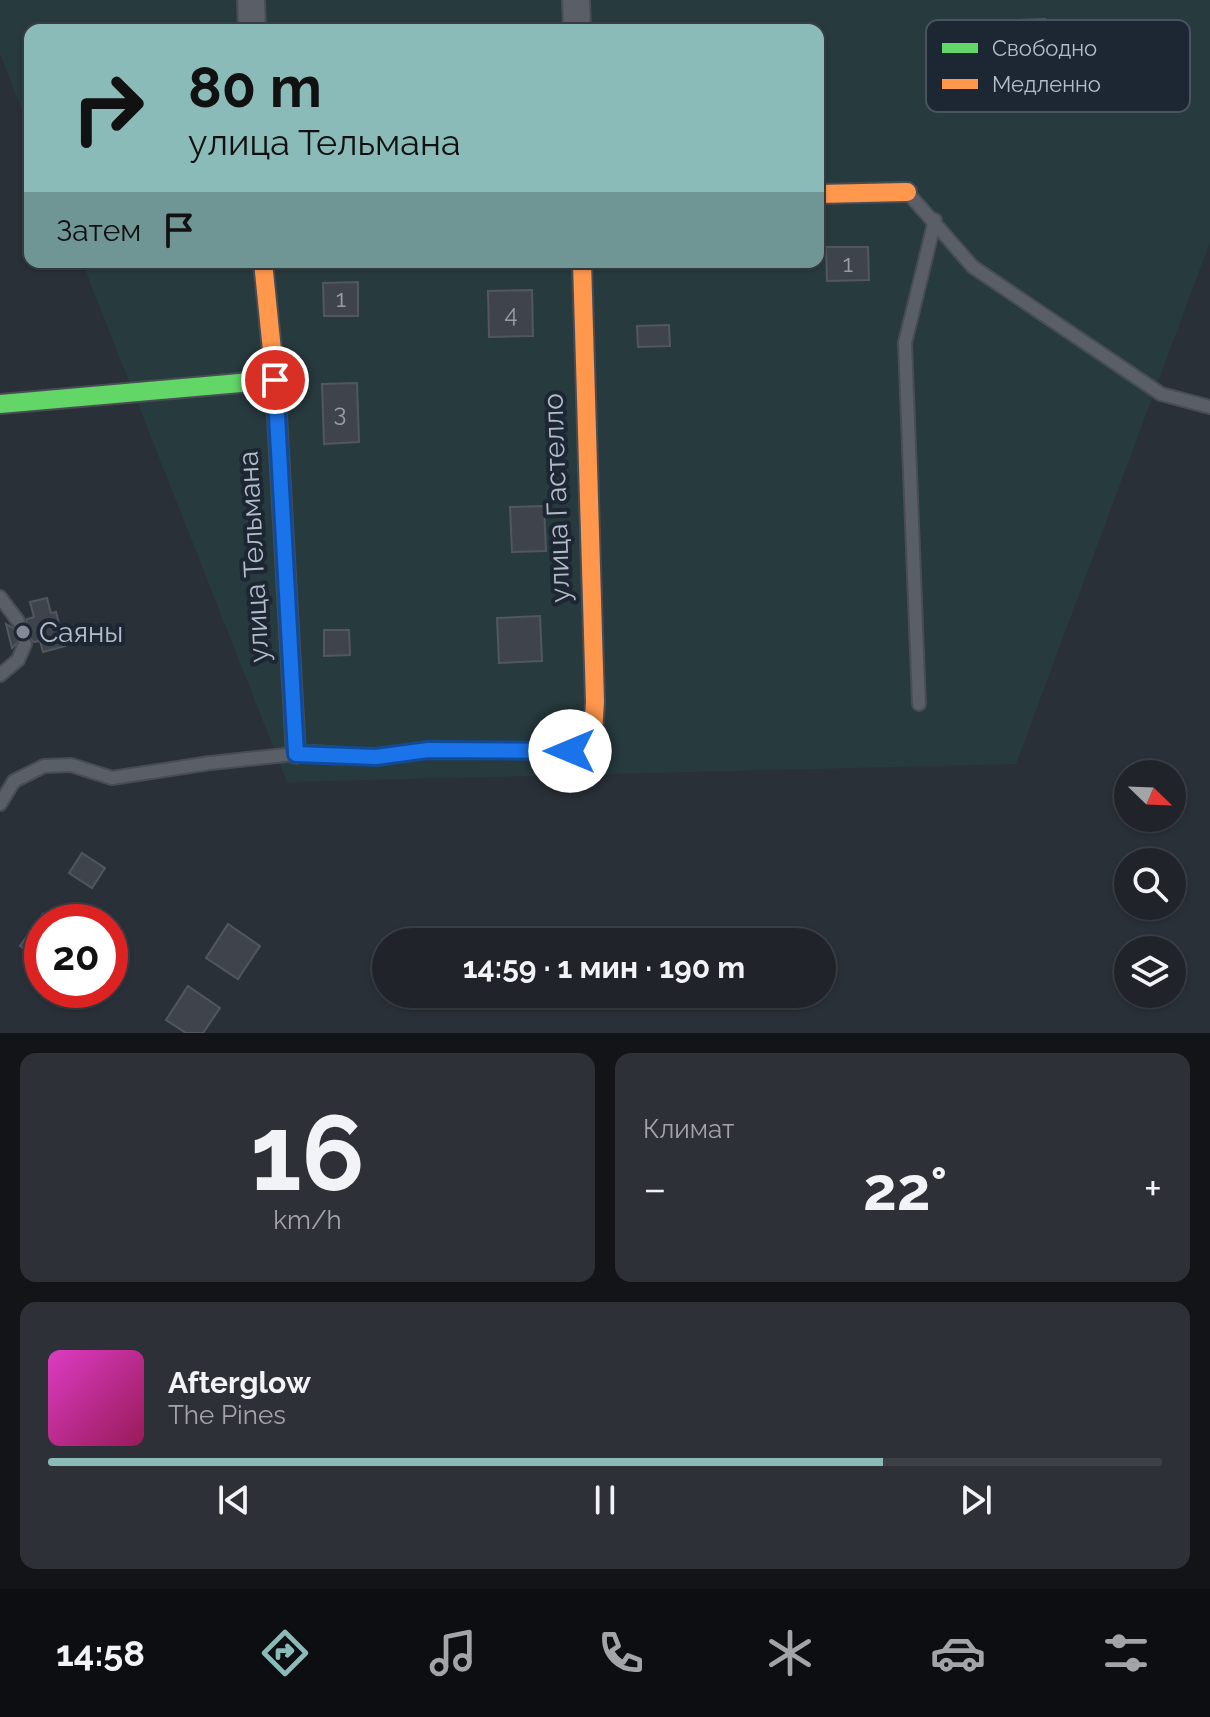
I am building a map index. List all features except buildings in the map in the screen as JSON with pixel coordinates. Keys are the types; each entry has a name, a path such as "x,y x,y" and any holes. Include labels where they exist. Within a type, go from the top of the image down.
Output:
{"street":[{"path":"251,0 252,24"},
{"path":"576,0 577,24"},
{"path":"824,194 907,192"},
{"name":"улица Тельмана","path":"264,268 275,380 296,754"},
{"name":"улица Гастелло","path":"582,268 595,702 593,732"},
{"path":"0,404 275,380"}],"lane":[{"path":"907,192 935,220 973,267 1161,394 1210,407"},
{"path":"919,704 905,343 935,220"},
{"path":"0,597 18,621"},
{"path":"0,675 18,660 25,644"},
{"path":"0,804 14,781 44,766 71,765 112,778 296,754 376,757 428,750 570,751 593,732"}],"green space":[{"path":"0,0 1210,0 1210,242 1016,764 287,782 84,268 824,268 824,24 24,24 24,115 0,54"}],"traffic: fast":[{"path":"0,404 275,380"}],"traffic: slow":[{"path":"824,194 907,192"},
{"path":"264,268 275,380 296,754"},
{"path":"582,268 595,702 593,732"}],"place":[{"name":"Саяны","path":"23,632"}],"route":[{"path":"275,380 296,754 314,752 376,757 428,750 570,751"}]}
